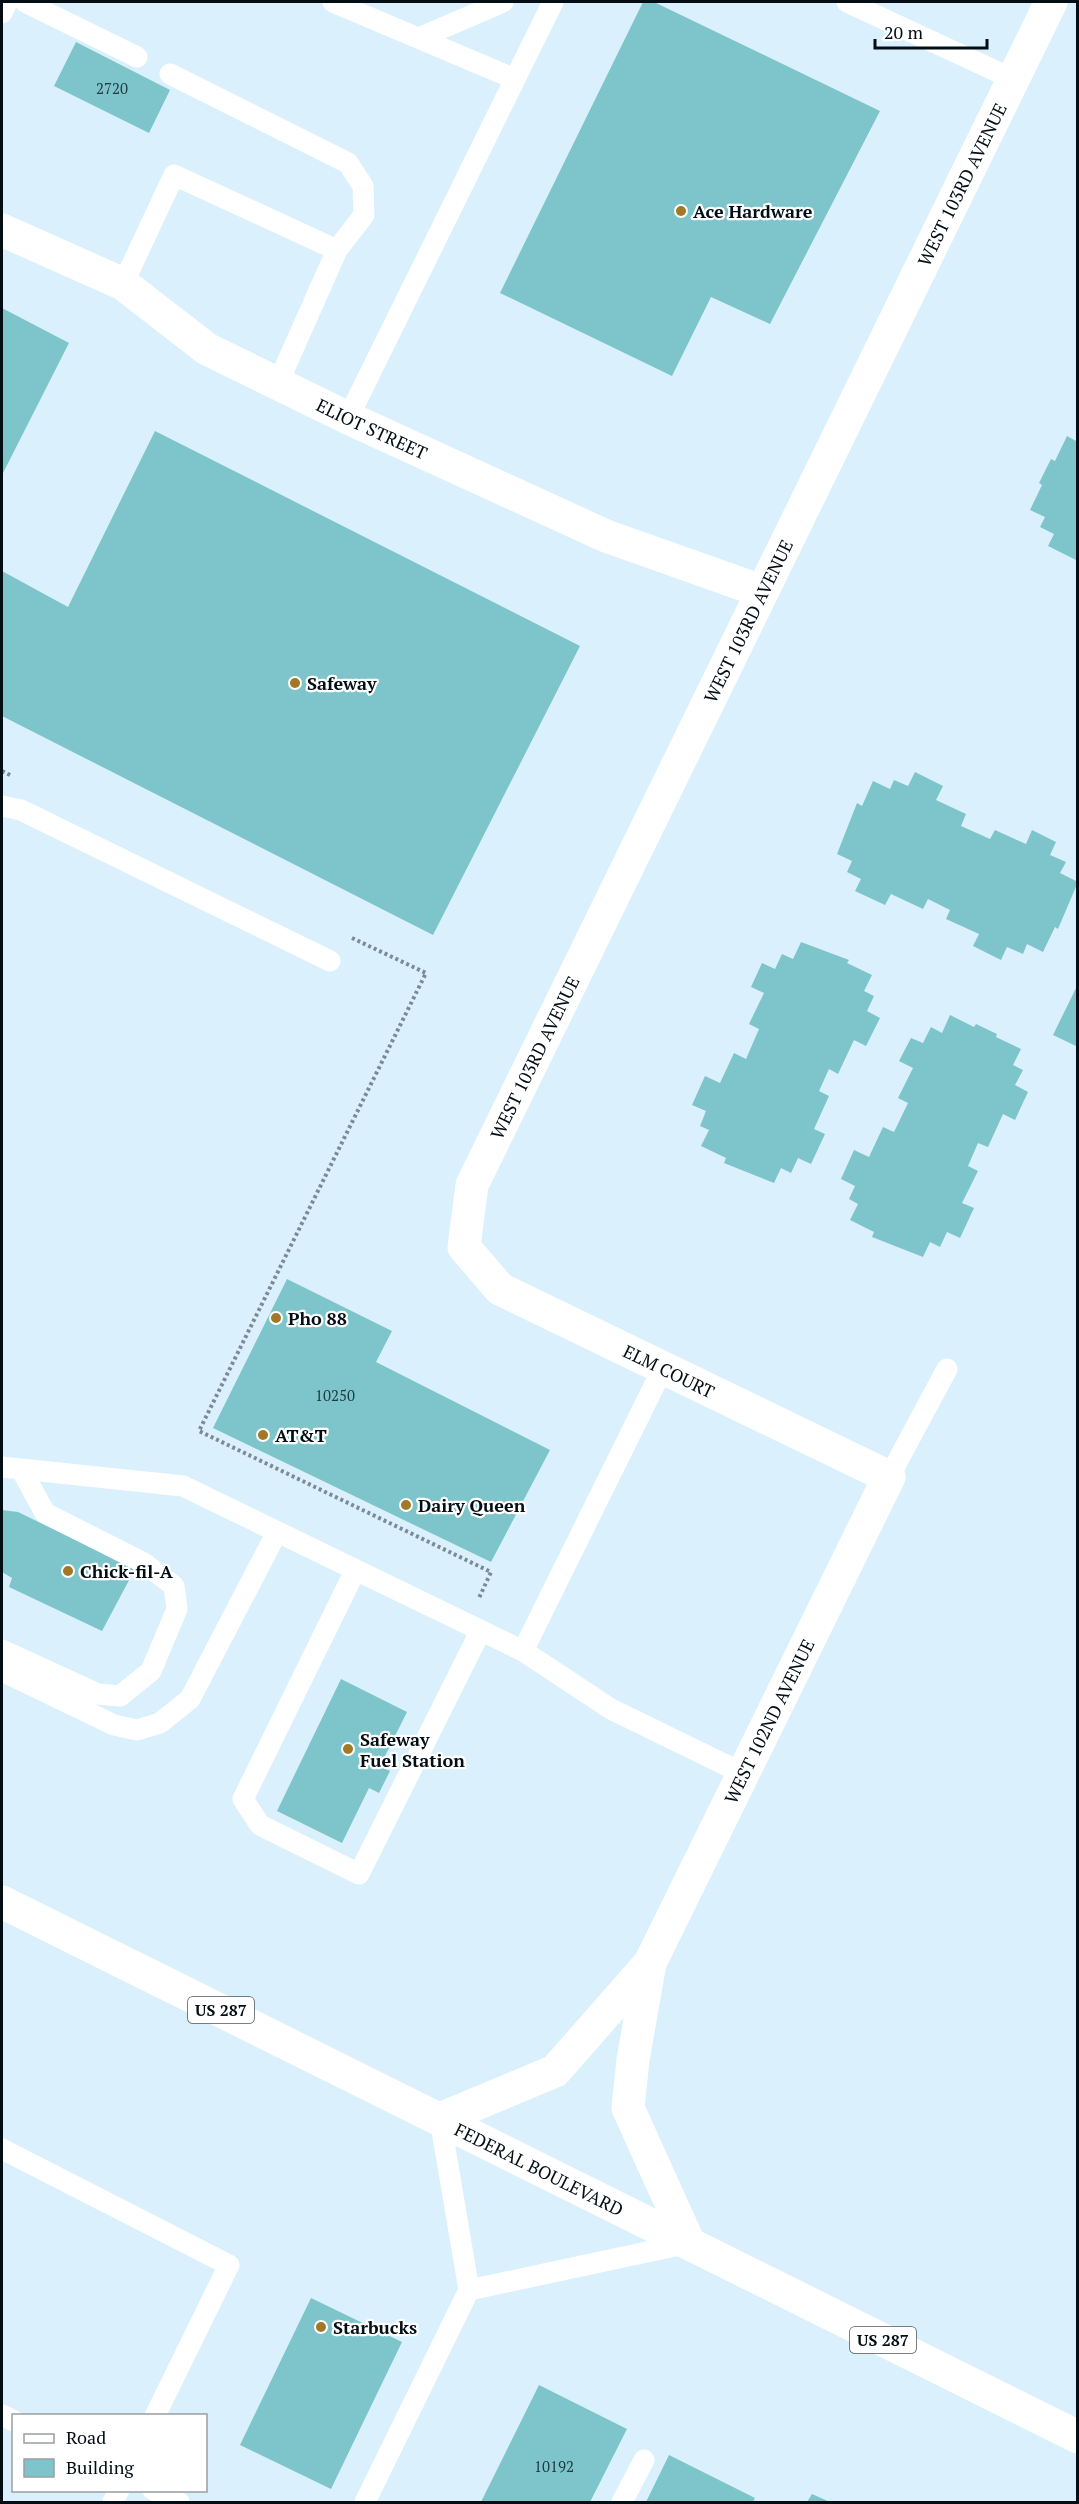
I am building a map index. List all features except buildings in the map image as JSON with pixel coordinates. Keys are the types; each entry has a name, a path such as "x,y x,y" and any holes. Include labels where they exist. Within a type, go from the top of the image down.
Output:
{"street":[{"name":"WEST 103RD AVENUE","path":"464,1247 472,1185 1051,2"},
{"name":"ELIOT STREET","path":"2,230 123,284 207,349 348,418 606,536 761,591"},
{"name":"ELM COURT","path":"464,1247 500,1289 889,1477"},
{"name":"WEST 102ND AVENUE","path":"440,2119 555,2071 650,1963 889,1477"},
{"name":"FEDERAL BOULEVARD","path":"2,1902 1077,2437"},
{"name":"WEST 102ND AVENUE","path":"650,1963 633,2060 628,2108 690,2243"}],"lane":[{"path":"2,13 7,2"},
{"path":"25,2 137,57"},
{"path":"333,2 515,79"},
{"path":"419,38 503,2"},
{"path":"348,418 553,2"},
{"path":"847,2 1013,79"},
{"path":"170,74 348,164 363,186 364,215 337,250 278,384"},
{"path":"123,284 174,175 337,250"},
{"path":"2,806 21,810 330,961"},
{"path":"523,1651 663,1368"},
{"path":"889,1477 947,1369"},
{"path":"11,1468 183,1486 473,1629 523,1651 611,1709 744,1773"},
{"path":"2,1650 98,1694 120,1696 151,1671 177,1609 174,1586 144,1563 45,1513 11,1468"},
{"path":"2,1671 114,1725 137,1730 160,1723 190,1699 277,1532"},
{"path":"355,1571 243,1799 260,1825 359,1874 473,1629"},
{"path":"365,2502 469,2289 440,2119"},
{"path":"2,2149 229,2265 155,2414"},
{"path":"469,2289 690,2243"},
{"path":"622,2502 644,2460"},
{"path":"157,2492 179,2502"}],"path":[{"path":"2,771 20,780"},
{"path":"344,935 426,973 199,1431 491,1572 473,1629"}],"place":[{"name":"Ace Hardware","path":"681,211"},
{"name":"Safeway","path":"295,683"},
{"name":"Pho 88","path":"276,1318"},
{"name":"AT&T","path":"263,1435"},
{"name":"Dairy Queen","path":"406,1505"},
{"name":"Chick-fil-A","path":"68,1571"},
{"name":"Safeway Fuel Station","path":"348,1749"},
{"name":"Starbucks","path":"321,2327"}]}
